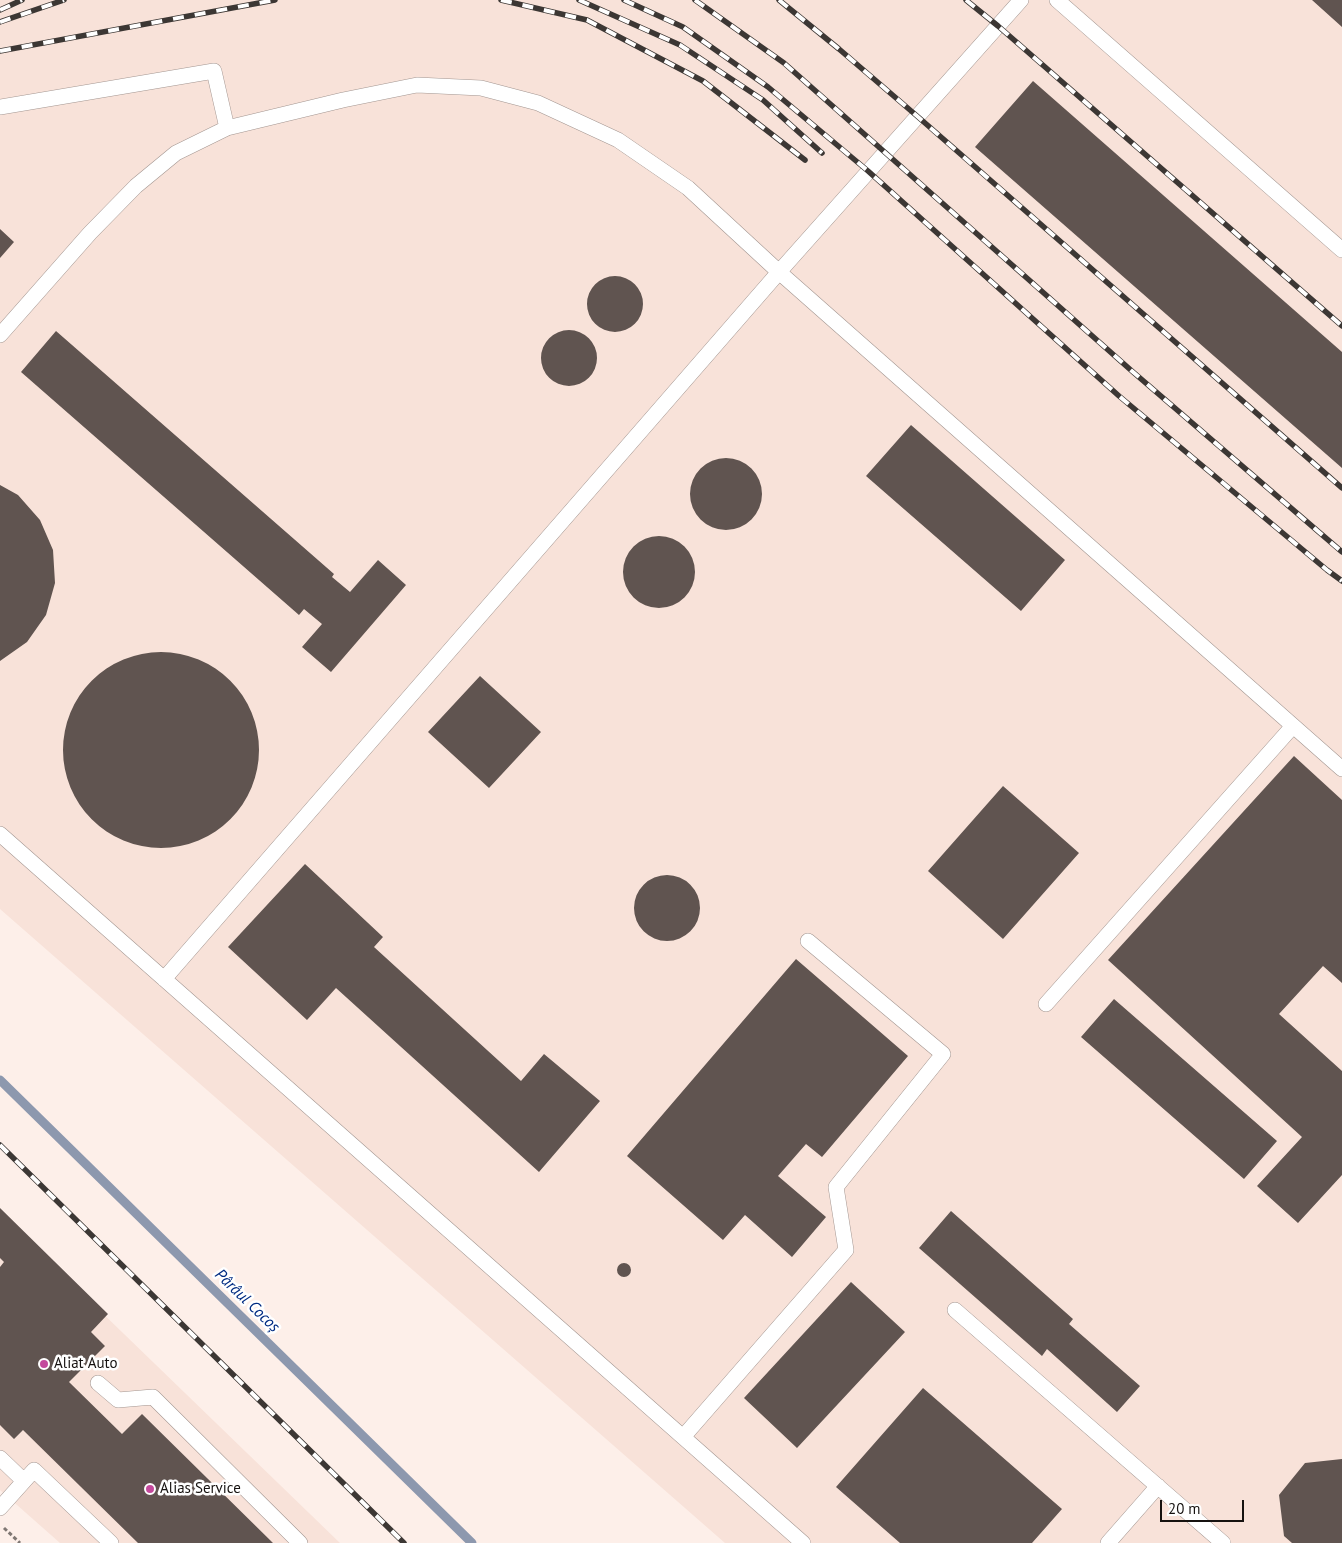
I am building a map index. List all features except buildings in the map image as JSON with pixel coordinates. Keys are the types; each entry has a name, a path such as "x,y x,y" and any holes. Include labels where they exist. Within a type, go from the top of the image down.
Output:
{"lane":[{"path":"164,979 778,272 1021,0"},
{"path":"1057,0 1342,250"},
{"path":"0,107 214,71 227,128"},
{"path":"0,335 90,233 136,186 176,153 227,128 343,100 417,85 481,88 538,103 618,140 688,188 778,272 1342,769"},
{"path":"1046,1004 1293,726"},
{"path":"0,834 803,1543"},
{"path":"683,1437 846,1250 836,1187 944,1054 808,941"},
{"path":"955,1310 1223,1543"},
{"path":"98,1383 118,1400 153,1397 300,1543"},
{"path":"0,1458 24,1481"},
{"path":"0,1508 34,1470 111,1543"},
{"path":"1108,1543 1158,1486"}],"path":[{"path":"0,1524 20,1543"}],"shaded area":[{"path":"0,0 1342,0 1342,1543 725,1543 0,909"},
{"path":"0,1214 340,1543 60,1543 0,1490"}],"waterway":[{"name":"Pârâul Cocoș","path":"0,1080 472,1543"}],"railway":[{"path":"0,10 22,0"},
{"path":"0,22 64,0"},
{"path":"0,51 275,0"},
{"path":"501,0 587,20 703,81 805,160"},
{"path":"579,0 680,45 763,100 822,153"},
{"path":"624,0 683,27 768,87 868,171 1119,396 1342,581"},
{"path":"695,0 784,63 1133,372 1342,552"},
{"path":"779,0 917,116 1342,488"},
{"path":"966,0 1342,326"},
{"path":"0,1145 404,1543"}],"place":[{"name":"Aliat Auto","path":"44,1364"},
{"name":"Alias Service","path":"150,1489"}]}
